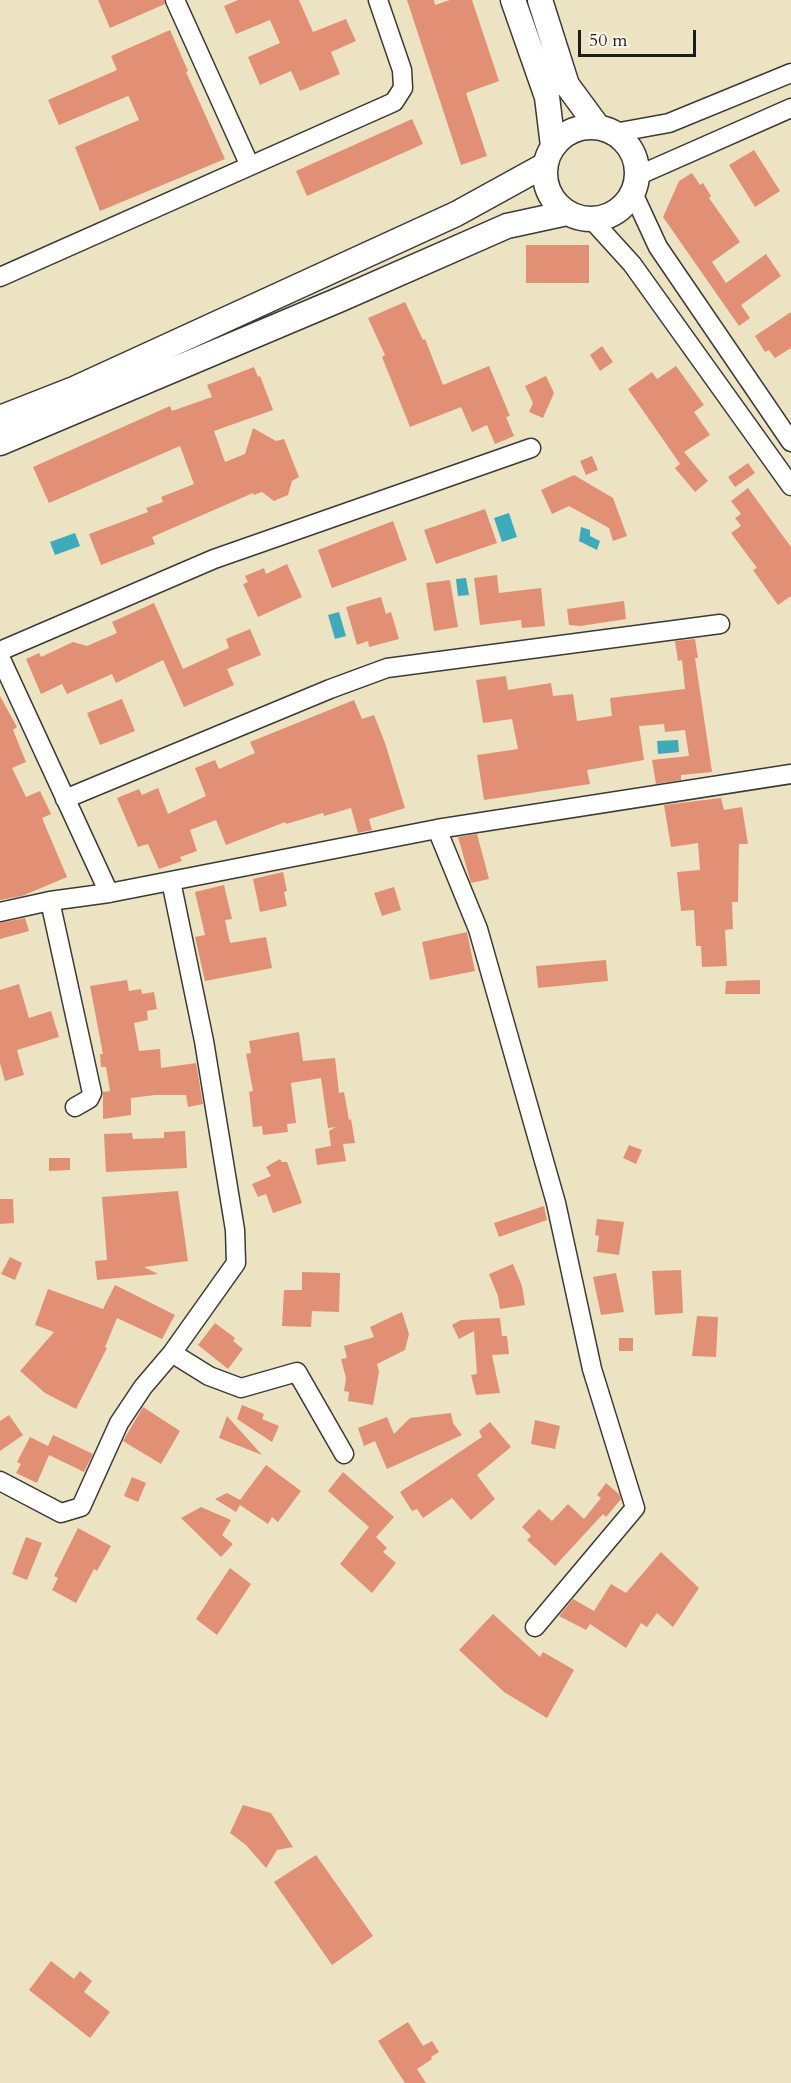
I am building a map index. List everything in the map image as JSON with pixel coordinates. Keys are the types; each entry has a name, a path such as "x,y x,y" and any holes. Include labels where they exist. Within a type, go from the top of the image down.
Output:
{"main road":[{"path":"513,0 547,97 549,156 545,179 549,193 556,204 567,213 592,220 605,218 626,204 635,185 636,163 632,151 624,141 606,130 567,85 540,0"},
{"path":"0,418 74,389 456,214 549,156 562,136 573,130 585,127 606,130"},
{"path":"0,443 330,304 507,226 567,213"}],"street":[{"path":"175,0 250,166"},
{"path":"0,277 394,102 403,88 402,70 378,0"},
{"path":"606,130 669,123 791,73"},
{"path":"791,108 635,185 658,247 791,442"},
{"path":"592,220 632,264 791,486"},
{"path":"0,651 214,559 531,448"},
{"path":"65,799 330,689 387,668 720,624"},
{"path":"0,657 110,894"},
{"path":"0,912 50,901 110,894 437,828 791,774"},
{"path":"437,828 478,929 556,1203 592,1369 635,1508 536,1627"},
{"path":"0,1481 61,1512 81,1507 119,1423 142,1387 172,1353 236,1263 235,1230 204,1041 171,882"},
{"path":"50,901 92,1093 89,1099 75,1107"},
{"path":"172,1353 208,1376 242,1388 297,1372 344,1454"}],"water":[{"path":"509,513 517,537 502,542 494,518"},
{"path":"581,527 590,530 590,536 600,541 597,550 579,541"},
{"path":"75,533 80,546 55,555 50,542"},
{"path":"466,578 469,595 458,596 456,579"},
{"path":"339,612 346,636 335,639 328,615"},
{"path":"678,740 679,752 658,754 657,741"}],"building":[{"path":"98,0 164,0 165,4 110,28"},
{"path":"238,0 299,0 313,32 346,19 356,41 331,52 340,74 300,91 291,71 260,85 248,57 280,43 270,20 236,34 224,6"},
{"path":"407,0 434,0 435,5 450,0 472,0 499,81 466,93 487,156 461,165"},
{"path":"170,30 225,159 100,211 75,147 139,120 129,97 59,125 48,100 117,70 111,56"},
{"path":"412,119 423,144 307,196 296,171"},
{"path":"754,150 780,191 755,207 729,165"},
{"path":"692,173 700,185 703,183 711,196 709,198 740,242 712,262 726,283 766,254 781,276 741,305 750,318 739,326 663,217 679,181"},
{"path":"526,245 589,245 589,283 526,283"},
{"path":"405,302 423,340 425,339 443,385 489,366 510,416 506,417 514,436 495,444 487,425 472,432 461,407 410,427 382,357 385,355 368,318"},
{"path":"791,312 791,348 775,358 769,350 765,352 755,336"},
{"path":"602,346 613,362 600,371 590,355"},
{"path":"676,366 704,405 694,412 710,435 684,452 708,481 695,492 675,468 680,464 628,389 652,372 657,379"},
{"path":"254,367 258,377 260,376 273,410 214,431 225,462 245,454 253,428 276,441 284,439 299,477 292,481 288,495 274,501 262,492 254,495 253,493 152,537 155,544 101,565 89,534 148,512 146,508 163,502 161,497 194,484 180,446 49,503 33,467 170,406 172,411 212,397 207,385"},
{"path":"546,376 554,393 543,418 529,412 533,403 525,386"},
{"path":"592,456 598,470 586,475 580,461"},
{"path":"748,463 755,473 735,487 728,477"},
{"path":"574,475 613,498 627,536 613,541 609,528 569,506 552,514 541,490"},
{"path":"748,488 791,547 791,596 778,605 753,570 757,568 731,533 741,526 735,518 741,514 731,501"},
{"path":"485,509 497,543 436,564 424,530"},
{"path":"393,521 407,560 332,588 318,550"},
{"path":"287,564 302,597 258,617 243,584 248,582 245,576 264,568 266,574"},
{"path":"497,575 499,593 541,588 545,626 522,628 521,620 480,625 474,578"},
{"path":"450,580 458,627 434,631 426,583"},
{"path":"381,597 386,614 391,612 399,639 369,647 368,641 357,645 346,607"},
{"path":"624,601 626,619 580,626 569,625 567,609"},
{"path":"154,603 183,669 229,648 226,639 250,629 261,655 227,669 234,685 184,707 163,660 116,683 112,674 67,694 62,684 41,694 26,659 39,653 41,657 73,642 87,646 117,633 112,622"},
{"path":"695,639 698,658 695,658 712,772 681,775 681,780 656,784 652,760 689,756 685,730 665,732 664,724 639,726 644,760 587,770 590,784 484,800 477,755 518,749 512,719 483,723 476,680 506,676 508,690 551,683 553,696 573,694 577,721 612,716 610,698 685,689 682,660 678,661 675,641"},
{"path":"0,696 17,727 13,730 26,762 12,768 26,797 40,791 51,814 42,818 67,877 22,896 0,900"},
{"path":"122,699 135,731 100,745 87,713"},
{"path":"354,700 362,719 374,715 405,808 369,819 372,830 358,833 351,808 324,816 323,813 286,824 285,822 226,845 216,820 190,830 197,851 180,857 182,861 159,869 148,844 138,847 117,798 139,789 142,795 158,788 168,814 206,796 195,768 215,760 219,769 255,753 250,742"},
{"path":"721,798 724,810 742,807 748,844 739,844 738,902 732,902 733,929 725,930 727,966 702,967 701,946 696,946 694,910 681,911 677,872 700,870 698,843 671,847 664,805"},
{"path":"477,834 489,879 471,883 458,837"},
{"path":"283,872 287,906 260,912 253,879"},
{"path":"224,885 232,919 225,920 230,943 266,937 272,968 205,981 195,937 205,935 195,892"},
{"path":"394,887 401,910 382,916 374,893"},
{"path":"25,918 29,931 0,939 0,923"},
{"path":"467,932 475,971 430,980 422,942"},
{"path":"606,960 608,981 538,988 536,966"},
{"path":"127,980 129,991 141,989 142,994 154,992 157,1009 147,1011 148,1020 134,1023 139,1051 160,1049 161,1068 196,1063 203,1104 188,1107 186,1095 131,1098 131,1115 103,1119 103,1092 110,1091 106,1067 101,1067 100,1054 103,1054 90,986"},
{"path":"760,980 760,994 725,994 726,981"},
{"path":"19,984 29,1018 51,1011 59,1037 17,1050 24,1075 5,1081 0,1063 0,990"},
{"path":"299,1032 303,1061 335,1058 339,1093 344,1092 355,1143 343,1144 346,1161 317,1165 315,1149 331,1146 329,1131 336,1127 328,1128 321,1078 291,1083 296,1123 287,1124 288,1132 263,1135 262,1126 253,1127 249,1092 253,1091 246,1054 251,1053 249,1041"},
{"path":"185,1131 187,1168 106,1172 104,1134 132,1133 133,1139 164,1138 164,1132"},
{"path":"629,1145 642,1150 636,1164 623,1158"},
{"path":"49,1158 70,1158 70,1170 49,1171"},
{"path":"280,1159 282,1162 287,1162 302,1203 273,1213 266,1194 258,1197 252,1184 271,1176 266,1167"},
{"path":"178,1191 188,1261 144,1267 158,1274 97,1280 95,1261 107,1260 102,1197"},
{"path":"0,1199 13,1199 14,1223 0,1224"},
{"path":"544,1206 547,1220 499,1237 494,1223"},
{"path":"597,1219 624,1222 619,1255 597,1252 599,1236 595,1235"},
{"path":"10,1257 22,1263 15,1280 1,1274"},
{"path":"513,1264 522,1286 525,1305 500,1309 498,1296 489,1274"},
{"path":"681,1270 683,1313 655,1315 652,1271"},
{"path":"302,1272 340,1273 339,1312 312,1311 311,1327 282,1326 284,1290 302,1290"},
{"path":"616,1273 624,1312 601,1315 593,1277"},
{"path":"115,1285 175,1315 162,1339 117,1318 105,1347 107,1348 76,1409 45,1393 20,1371 54,1332 35,1325 48,1289 103,1309"},
{"path":"402,1312 409,1334 405,1350 377,1364 379,1372 373,1405 348,1401 349,1392 344,1391 346,1378 341,1359 347,1358 344,1346 374,1337 370,1327"},
{"path":"697,1316 718,1317 716,1357 692,1356"},
{"path":"500,1318 502,1336 507,1336 509,1354 492,1355 500,1393 476,1395 471,1375 477,1374 474,1331 459,1339 452,1325 461,1320"},
{"path":"215,1323 235,1338 233,1341 243,1349 228,1369 198,1345"},
{"path":"619,1338 633,1338 633,1351 619,1351"},
{"path":"242,1405 264,1414 262,1419 279,1426 272,1442 237,1419"},
{"path":"143,1407 180,1431 161,1464 123,1441"},
{"path":"451,1413 453,1423 462,1435 387,1469 375,1441 364,1446 358,1428 387,1417 394,1434 410,1418"},
{"path":"9,1415 23,1435 0,1451 0,1421"},
{"path":"227,1416 262,1455 219,1438"},
{"path":"535,1420 560,1426 555,1449 531,1444"},
{"path":"490,1422 511,1447 477,1475 495,1499 471,1520 452,1498 423,1518 417,1509 412,1511 400,1492 482,1437 479,1431"},
{"path":"53,1435 93,1454 84,1472 49,1455 37,1483 16,1473 21,1464 17,1462 30,1437 48,1446"},
{"path":"266,1465 301,1491 278,1522 272,1517 268,1524 240,1505 236,1512 215,1499 227,1493 240,1500"},
{"path":"343,1472 394,1517 376,1537 387,1548 383,1552 396,1563 372,1593 340,1564 369,1527 328,1491"},
{"path":"132,1477 146,1483 138,1502 124,1496"},
{"path":"606,1483 619,1494 621,1499 606,1517 603,1514 555,1566 527,1540 531,1536 522,1527 539,1509 552,1521 568,1504 584,1519 601,1498 597,1495"},
{"path":"201,1507 231,1520 222,1535 233,1544 221,1557 181,1518"},
{"path":"78,1528 111,1546 97,1571 94,1569 76,1603 52,1590 58,1578 54,1576"},
{"path":"26,1537 42,1543 27,1580 12,1574"},
{"path":"661,1552 699,1588 673,1627 657,1613 647,1627 641,1623 626,1648 590,1624 586,1630 559,1616 573,1599 594,1611 611,1584 626,1593"},
{"path":"230,1568 251,1584 217,1635 196,1619"},
{"path":"493,1614 540,1657 543,1652 574,1670 547,1718 504,1692 459,1650"},
{"path":"243,1805 271,1813 293,1847 277,1850 266,1868 246,1845 230,1833"},
{"path":"316,1855 373,1936 332,1965 274,1882"},
{"path":"51,1961 74,1979 80,1971 92,1981 84,1992 110,2012 90,2038 29,1990"},
{"path":"408,2022 423,2046 432,2041 439,2052 417,2069 426,2083 405,2083 378,2041"}]}
